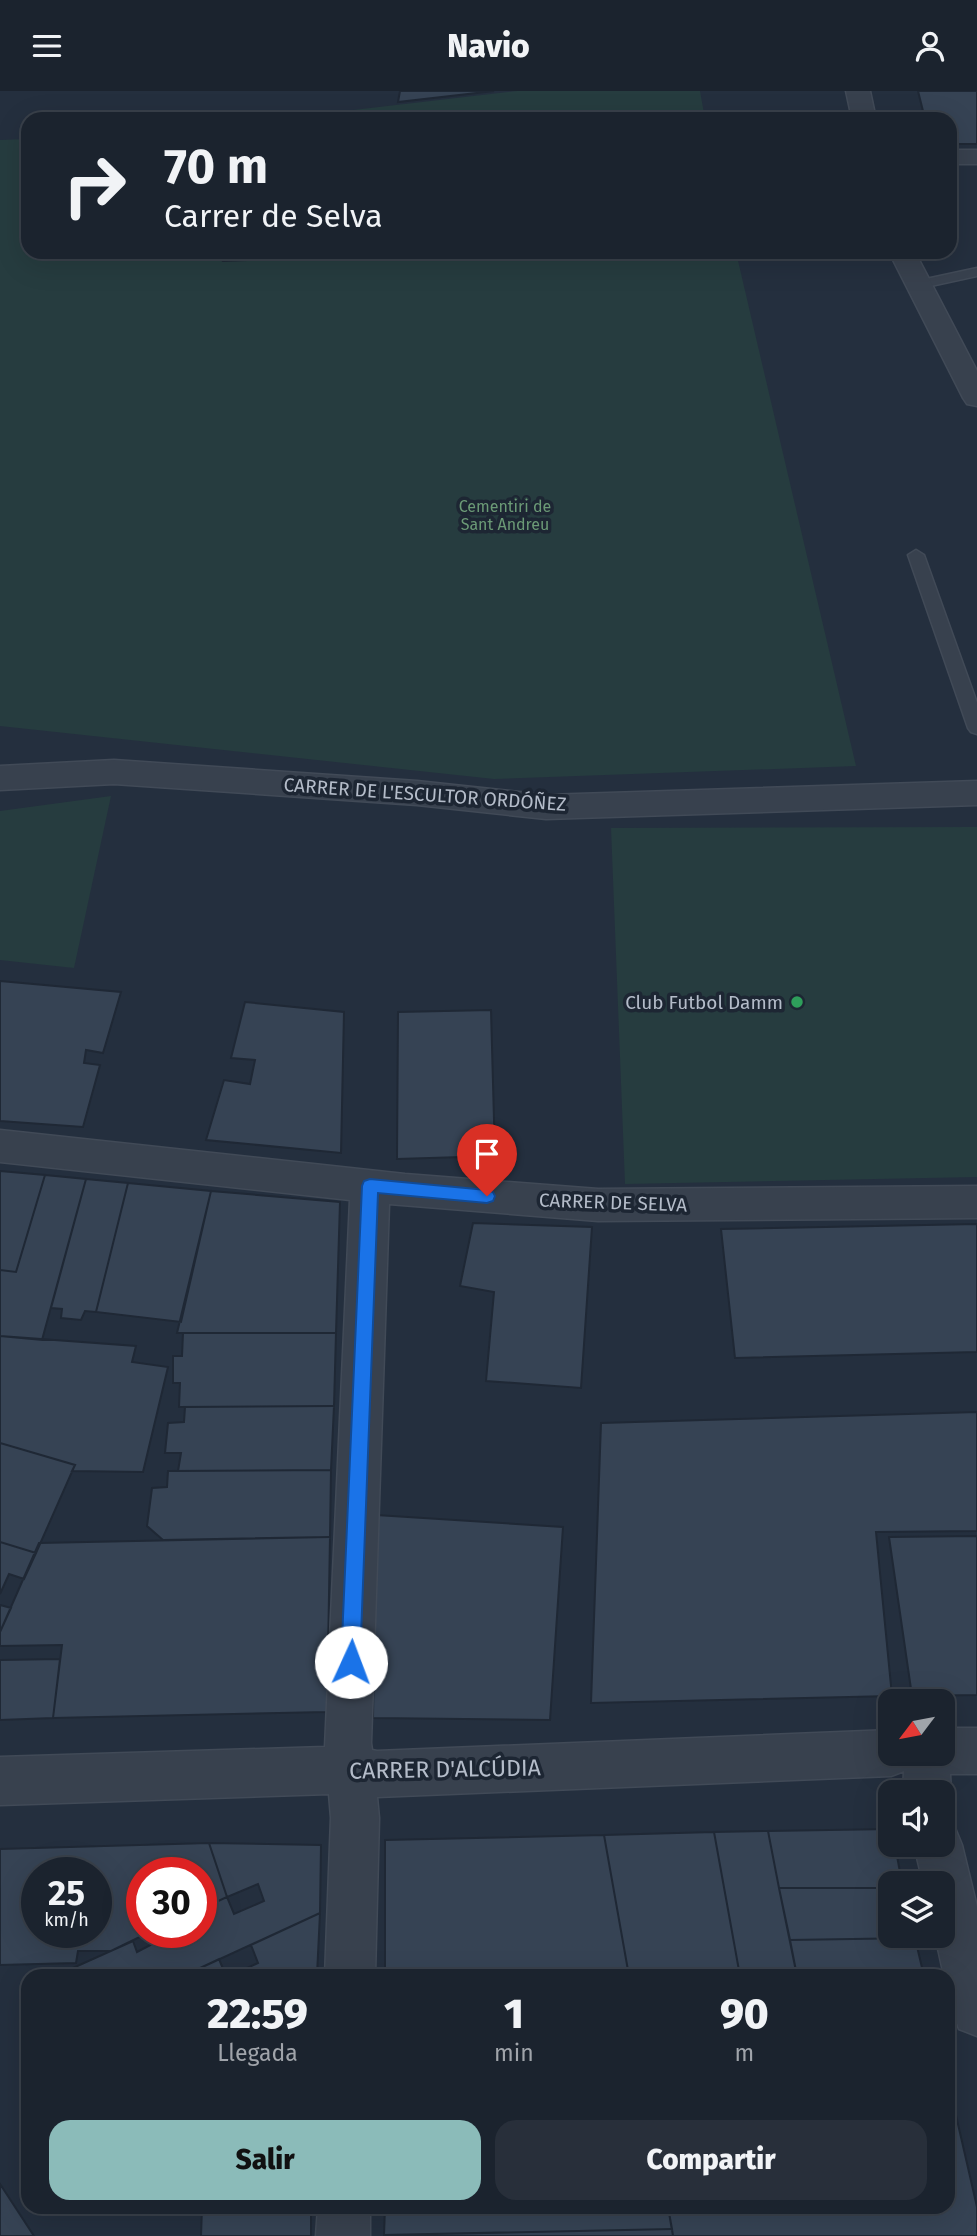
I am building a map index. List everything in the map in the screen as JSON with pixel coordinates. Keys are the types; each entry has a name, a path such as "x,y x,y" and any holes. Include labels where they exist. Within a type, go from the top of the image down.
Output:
{"street":[{"path":"858,91 862,112"},
{"path":"957,157 977,157"},
{"path":"905,259 977,398"},
{"name":"CARRER DE L'ESCULTOR ORDÓÑEZ","path":"0,778 114,772 417,793 546,807 977,793"},
{"name":"CARRER DE SELVA","path":"0,1146 370,1186 598,1205 977,1202"},
{"path":"351,1969 355,1818 348,1742 370,1186"},
{"path":"956,1751 977,1751"},
{"name":"CARRER D'ALCÚDIA","path":"0,1781 350,1770 377,1774 878,1754"},
{"path":"941,1857 977,2011"},
{"path":"343,2236 344,2214"}],"lane":[{"path":"917,285 977,272"},
{"path":"916,555 977,728"}],"green space":[{"path":"517,91 700,91 704,112 336,112"},
{"name":"Cementiri de Sant Andreu","path":"21,139 21,259 738,259 856,766 494,779 0,726 0,140"},
{"path":"111,796 74,968 0,960 0,811"},
{"name":"Club Futbol Damm","path":"977,827 977,1177 625,1184 611,828"}],"building":[{"path":"400,91 494,91 398,102"},
{"path":"918,91 977,91 977,144 957,144 957,112 923,112"},
{"path":"220,259 249,259 247,260"},
{"path":"0,981 121,992 103,1053 86,1050 84,1063 100,1065 83,1127 0,1121"},
{"path":"245,1002 344,1012 341,1153 206,1140 224,1080 250,1084 255,1060 231,1058"},
{"path":"491,1010 495,1156 397,1159 398,1012"},
{"path":"0,1171 45,1175 16,1272 0,1270"},
{"path":"45,1175 86,1179 42,1340 0,1336 0,1270 16,1272"},
{"path":"86,1179 128,1183 96,1312 85,1311 81,1320 61,1318 62,1309 51,1308"},
{"path":"128,1183 211,1191 181,1322 96,1312"},
{"path":"211,1191 340,1202 336,1333 177,1333"},
{"path":"473,1223 592,1227 581,1388 486,1381 494,1292 460,1286"},
{"path":"977,1224 977,1352 735,1358 721,1229"},
{"path":"183,1333 336,1333 334,1406 179,1407 180,1383 173,1383 173,1356 182,1356"},
{"path":"0,1336 136,1346 132,1362 168,1367 143,1472 72,1471 75,1465 0,1443"},
{"path":"334,1406 331,1470 178,1471 181,1453 165,1453 168,1423 184,1422 185,1407"},
{"path":"977,1412 977,1531 876,1532 891,1689 878,1689 878,1696 591,1703 601,1423"},
{"path":"0,1443 75,1465 36,1553 0,1542"},
{"path":"331,1470 330,1537 163,1540 147,1526 152,1488 167,1487 168,1471"},
{"path":"376,1515 563,1527 550,1720 373,1718"},
{"path":"977,1536 977,1695 956,1695 956,1689 911,1689 889,1537"},
{"path":"330,1537 327,1712 53,1718 62,1645 0,1646 0,1632 39,1543"},
{"path":"0,1542 36,1553 24,1579 9,1574 0,1594"},
{"path":"0,1605 11,1608 0,1632"},
{"path":"60,1659 53,1718 0,1720 0,1660"},
{"path":"878,1829 878,1857 897,1857 900,1871 878,1871 878,1888 779,1888 768,1831"},
{"path":"768,1831 796,1969 739,1969 714,1832"},
{"path":"714,1832 739,1969 628,1969 604,1835"},
{"path":"604,1835 628,1969 385,1969 385,1840"},
{"path":"209,1843 321,1845 320,1913 198,1969 71,1969 126,1944 126,1948 136,1948 137,1952 145,1948 217,1948 217,1902 227,1897 217,1867 217,1857 214,1857","holes":["258,1884 264,1901 234,1914 227,1897"]},
{"path":"209,1843 214,1857 126,1857 126,1944 111,1951 78,1951 76,1963 0,1965 0,1849"},
{"path":"217,1867 227,1897 217,1902"},
{"path":"779,1888 878,1888 878,1939 790,1940"},
{"path":"320,1913 317,1969 245,1969 258,1963 251,1945"},
{"path":"878,1939 878,1948 917,1948 922,1969 796,1969 790,1940"},
{"path":"219,1959 223,1969 198,1969"},
{"path":"955,2111 977,2207 977,2236 673,2236 669,2214 955,2214"},
{"path":"0,2184 34,2236 0,2236"},
{"path":"202,2214 311,2214 311,2236 201,2236"},
{"path":"385,2214 669,2214 672,2229 384,2235"},
{"path":"672,2229 673,2236 384,2236 384,2235"}],"place":[{"name":"Club Futbol Damm","path":"797,1002"}],"route":[{"path":"351,1662 370,1186 487,1196"}]}
